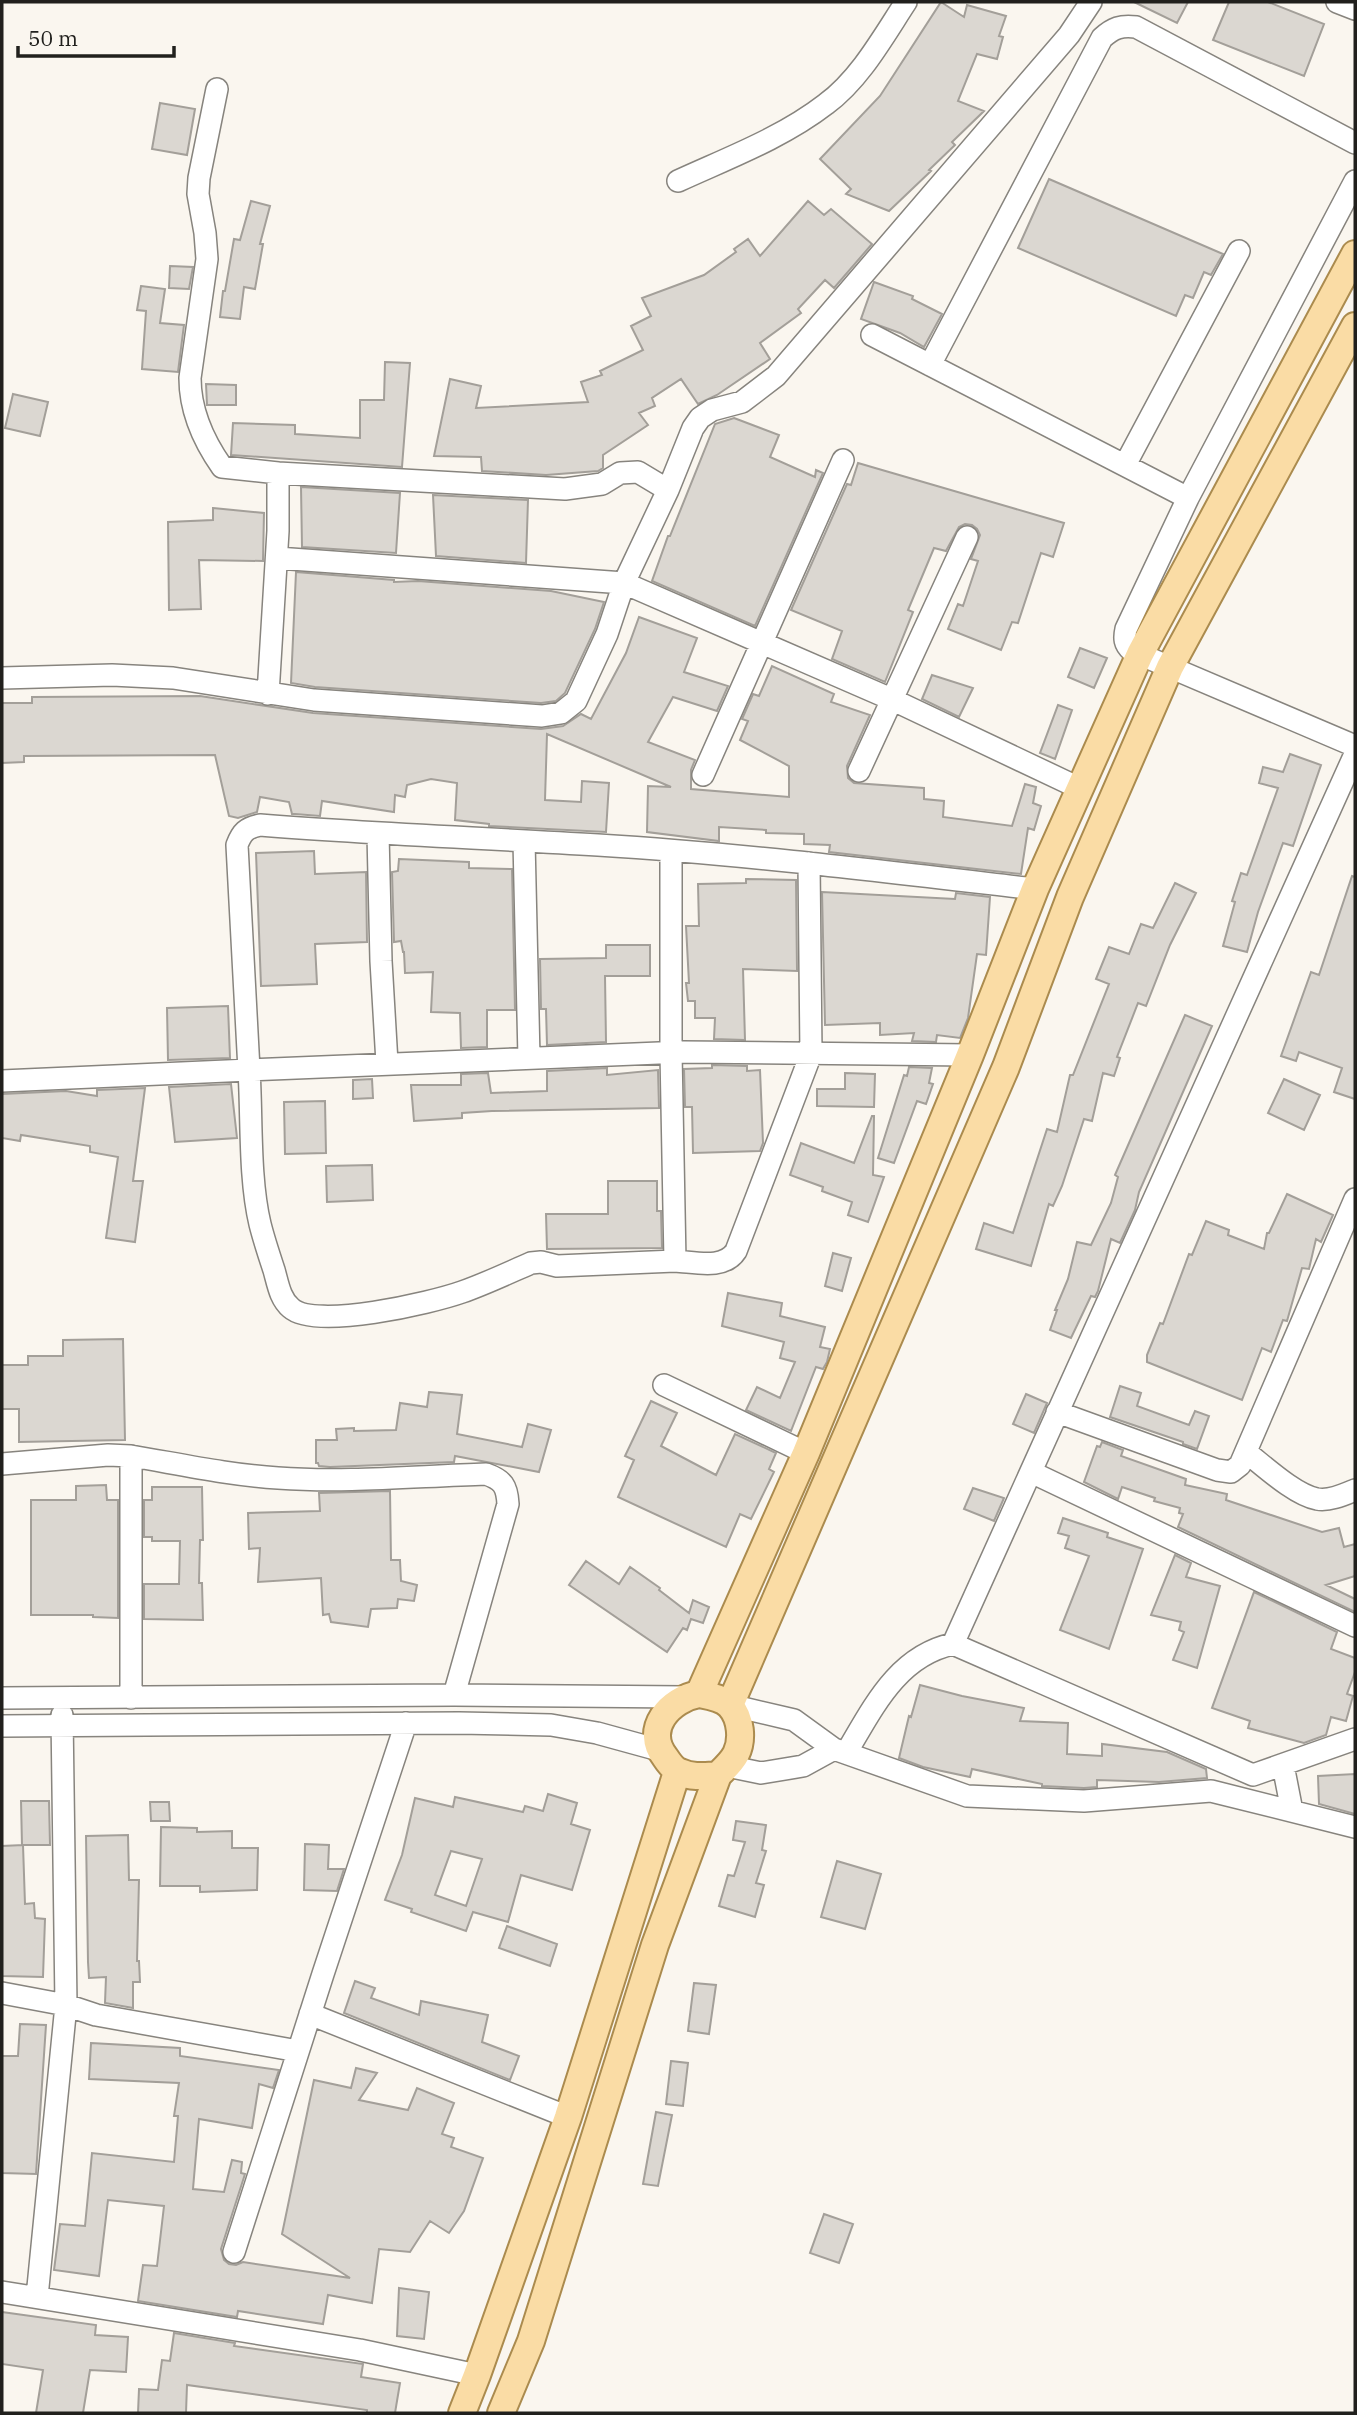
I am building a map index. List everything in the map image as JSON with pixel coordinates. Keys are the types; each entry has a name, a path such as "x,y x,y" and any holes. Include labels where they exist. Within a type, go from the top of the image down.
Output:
{"main road":[{"path":"692,1695 806,1453 970,1055 1035,889 1140,654 1355,254"},
{"path":"730,1705 1006,1067 1070,897 1170,667 1355,327"},
{"path":"501,2413 531,2341 655,1945 722,1771 736,1755 740,1742 740,1727 730,1705 714,1697 692,1695 673,1704 659,1727 659,1750 677,1772 690,1775 722,1771"},
{"path":"462,2413 568,2117 677,1772"}],"street":[{"path":"678,181 782,133 828,103 852,79 905,2"},
{"path":"2,678 112,675 173,678 314,700 542,716 561,713 576,701 607,634 624,583 668,490 693,428 700,418 712,410 742,402 776,376 1069,35 1091,2"},
{"path":"1337,2 1355,9"},
{"path":"930,365 1102,38 1111,30 1122,25 1136,27 1355,143"},
{"path":"217,89 199,178 198,194 207,259 190,377 190,396 197,421 222,467 278,473 565,489 602,484 620,473 638,472 668,490"},
{"path":"1355,181 1188,498 1124,638 1126,646 1140,654 1355,746"},
{"path":"1125,465 1239,251"},
{"path":"872,335 1188,498"},
{"path":"703,775 843,460"},
{"path":"268,694 277,558 278,473"},
{"path":"859,771 967,537"},
{"path":"277,558 624,583 891,699 1079,788"},
{"path":"953,1644 1355,754"},
{"path":"809,863 811,1054 731,1259 719,1263 675,1261 557,1266 541,1262 531,1263 460,1293 397,1309 312,1317 291,1309 282,1298 260,1223 237,845 241,834 248,828 260,825 671,851 809,863 1035,889"},
{"path":"378,834 387,1063"},
{"path":"524,841 529,1058"},
{"path":"671,851 675,1261"},
{"path":"2,1081 671,1053 970,1055"},
{"path":"1057,1412 1217,1470 1231,1472 1240,1465 1246,1452 1355,1199"},
{"path":"664,1385 806,1453"},
{"path":"1246,1452 1304,1495 1319,1499 1336,1497 1355,1490"},
{"path":"2,1464 108,1455 131,1456 236,1474 277,1478 311,1480 486,1474 501,1479 507,1489 508,1504 454,1695"},
{"path":"131,1456 131,1698"},
{"path":"1034,1466 1355,1626"},
{"path":"722,1771 761,1773 803,1766 840,1751 883,1691 904,1668 920,1656 953,1644 1253,1775"},
{"path":"2,1698 692,1695"},
{"path":"37,2297 66,2005 62,1699"},
{"path":"730,1705 794,1720 840,1751 967,1796 1084,1801 1211,1791 1355,1739"},
{"path":"2,1726 406,1723 551,1725 597,1733 659,1750"},
{"path":"234,2252 406,1723"},
{"path":"1283,1765 1292,1811"},
{"path":"1211,1791 1355,1827"},
{"path":"2,1993 66,2005 96,2015 298,2051"},
{"path":"310,2014 568,2117"},
{"path":"2,2292 360,2350 477,2375"}],"building":[{"path":"941,2 964,17 967,5 1006,16 999,36 1003,37 997,59 977,54 958,101 984,111 952,142 955,145 929,170 931,171 889,211 846,194 851,189 820,159 880,96"},
{"path":"1134,2 1188,2 1177,23"},
{"path":"1229,2 1268,2 1324,24 1304,76 1213,40"},
{"path":"160,103 195,109 187,155 152,149"},
{"path":"1049,179 1223,254 1211,275 1204,272 1193,298 1185,295 1176,316 1018,248"},
{"path":"251,201 270,206 260,244 263,244 255,289 244,287 240,319 220,317 234,239 240,240"},
{"path":"808,201 824,215 831,209 872,244 834,288 825,280 798,309 801,313 760,343 770,359 717,395 698,404 681,379 652,398 655,406 639,413 648,425 603,455 603,468 598,471 546,475 482,471 481,457 434,456 450,379 481,386 476,408 588,402 581,382 602,375 600,371 643,350 631,326 651,316 642,298 704,275 736,252 734,249 748,239 760,256"},
{"path":"170,266 193,267 189,289 169,288"},
{"path":"874,282 913,296 912,299 942,314 924,347 900,333 861,319"},
{"path":"141,286 165,289 160,323 184,325 178,372 142,369 146,311 137,310"},
{"path":"385,362 410,363 402,467 231,455 233,423 295,425 295,434 360,438 360,400 384,400"},
{"path":"206,384 236,385 236,405 207,405"},
{"path":"13,394 48,402 40,436 5,428"},
{"path":"734,418 779,435 770,457 815,477 816,470 823,473 755,626 652,581 715,424"},
{"path":"858,463 1064,523 1053,557 1041,553 1018,623 1012,622 1001,650 948,629 958,604 963,606 978,561 971,559 980,535 972,525 959,527 946,551 934,548 908,610 913,612 885,682 832,659 842,631 791,610 847,484 851,485"},
{"path":"301,487 400,493 396,553 302,547"},
{"path":"433,495 528,500 526,563 436,556"},
{"path":"213,508 264,513 263,561 199,560 201,609 169,610 168,522 213,520"},
{"path":"296,572 394,582 418,581 551,591 604,602 595,629 565,693 556,701 541,703 315,687 291,683"},
{"path":"639,617 697,638 684,672 728,686 717,711 673,697 648,742 695,760 691,770 691,789 789,797 789,766 740,740 748,721 742,719 753,694 759,696 772,666 834,694 831,702 870,715 847,766 848,778 854,783 924,788 924,799 944,801 943,817 1012,826 1025,784 1036,787 1033,803 1041,806 1034,830 1028,828 1021,874 829,852 830,845 804,844 804,834 766,833 766,830 719,827 719,841 647,832 648,786 671,787 547,734 545,800 581,802 582,781 609,783 606,832 489,826 455,820 457,783 431,779 407,785 405,797 395,795 394,812 322,801 320,816 292,814 289,802 260,797 257,812 238,818 229,816 215,755 24,756 24,762 2,763 2,703 32,703 32,697 200,696 313,713 541,729 563,726 581,714 591,719 626,653"},
{"path":"1080,648 1107,658 1094,688 1068,677"},
{"path":"932,675 973,688 959,717 922,699"},
{"path":"1058,705 1072,710 1055,759 1040,753"},
{"path":"1290,754 1321,765 1293,846 1283,843 1247,952 1223,946 1241,873 1247,875 1278,788 1259,783 1263,767 1283,772"},
{"path":"314,851 315,874 366,872 367,942 315,944 317,984 261,986 256,853"},
{"path":"399,859 469,862 469,868 512,869 515,1010 487,1010 487,1047 461,1048 460,1013 431,1012 433,972 405,973 401,941 394,942 392,872 398,871"},
{"path":"1352,876 1355,877 1355,1099 1334,1092 1342,1068 1299,1052 1296,1061 1281,1056 1311,972 1319,975"},
{"path":"746,879 796,880 797,971 743,969 745,1040 714,1039 715,1018 695,1018 695,1001 688,1001 686,926 699,926 698,884 746,883"},
{"path":"1175,883 1196,893 1170,945 1146,1006 1138,1003 1117,1057 1120,1058 1114,1076 1103,1073 1092,1121 1084,1119 1062,1186 1053,1206 1049,1204 1031,1266 976,1249 984,1223 1013,1233 1047,1129 1057,1132 1070,1075 1073,1075 1109,984 1096,979 1109,947 1129,954 1141,924 1153,928"},
{"path":"822,892 955,899 956,893 990,897 986,955 977,954 968,1018 960,1038 937,1035 936,1042 912,1041 914,1033 880,1035 880,1023 825,1025"},
{"path":"606,945 650,945 650,976 605,976 606,1042 547,1045 546,1009 541,1009 540,959 606,958"},
{"path":"228,1006 230,1058 168,1060 167,1008"},
{"path":"1185,1015 1212,1026 1139,1192 1135,1210 1120,1243 1111,1239 1098,1291 1095,1297 1091,1296 1071,1338 1050,1330 1068,1279 1077,1242 1091,1245 1111,1203 1118,1177 1115,1175"},
{"path":"712,1065 747,1066 747,1071 760,1070 763,1143 760,1151 693,1153 692,1107 685,1107 684,1069 712,1068"},
{"path":"909,1067 932,1068 929,1083 933,1084 926,1104 917,1101 894,1163 878,1158 904,1075 907,1076"},
{"path":"607,1068 607,1075 658,1070 659,1108 492,1111 462,1113 462,1118 414,1121 411,1085 461,1085 461,1074 488,1073 491,1093 547,1091 547,1071"},
{"path":"845,1073 875,1074 874,1107 817,1106 817,1089 845,1089"},
{"path":"372,1079 373,1098 353,1099 353,1080"},
{"path":"1284,1079 1320,1095 1304,1130 1268,1113"},
{"path":"231,1084 237,1138 175,1142 169,1087"},
{"path":"145,1088 133,1181 143,1181 135,1242 106,1238 118,1157 90,1152 90,1146 21,1135 20,1141 2,1138 2,1094 66,1091 97,1096 97,1090"},
{"path":"325,1101 326,1153 285,1154 284,1102"},
{"path":"872,1116 873,1175 884,1177 868,1222 848,1215 852,1202 822,1191 823,1187 790,1175 801,1143 854,1163"},
{"path":"372,1165 373,1200 327,1202 326,1166"},
{"path":"608,1181 657,1181 657,1211 661,1211 662,1248 547,1249 546,1214 608,1214"},
{"path":"1287,1194 1333,1215 1321,1242 1316,1239 1309,1269 1302,1268 1287,1321 1283,1320 1271,1352 1262,1348 1242,1400 1147,1362 1147,1355 1160,1323 1163,1324 1189,1254 1192,1255 1206,1221 1229,1230 1228,1235 1264,1249 1267,1233"},
{"path":"833,1253 851,1258 842,1291 825,1286"},
{"path":"728,1293 782,1303 780,1316 825,1327 820,1347 830,1349 827,1362 823,1369 816,1367 791,1431 746,1410 757,1387 780,1398 795,1362 780,1358 784,1342 722,1326"},
{"path":"123,1339 125,1440 19,1442 19,1409 2,1409 2,1365 28,1365 28,1356 63,1356 63,1340"},
{"path":"1120,1386 1141,1393 1137,1406 1189,1425 1195,1411 1209,1416 1197,1449 1110,1417"},
{"path":"429,1392 462,1395 457,1434 522,1447 528,1424 551,1430 539,1472 455,1456 454,1462 330,1467 316,1463 316,1440 337,1440 336,1429 396,1430 400,1403 427,1407"},
{"path":"1026,1394 1047,1403 1034,1433 1013,1424"},
{"path":"651,1401 677,1413 661,1446 716,1475 735,1434 776,1453 769,1469 774,1472 751,1519 740,1514 726,1547 618,1497 634,1460 625,1456"},
{"path":"1102,1442 1123,1450 1121,1456 1186,1479 1185,1485 1227,1494 1226,1500 1322,1532 1339,1528 1344,1547 1355,1544 1355,1576 1326,1585 1355,1599 1355,1612 1178,1527 1183,1514 1179,1513 1180,1508 1154,1501 1155,1498 1122,1487 1118,1499 1084,1482 1097,1446 1100,1447"},
{"path":"106,1485 107,1500 118,1500 118,1618 93,1615 31,1615 31,1500 76,1500 76,1486"},
{"path":"152,1487 202,1487 203,1540 200,1540 199,1583 202,1583 203,1620 144,1619 144,1584 179,1584 180,1541 152,1541 152,1537 144,1537 144,1500 152,1500"},
{"path":"973,1488 1004,1498 994,1521 964,1509"},
{"path":"390,1491 391,1560 400,1560 401,1581 417,1585 414,1601 398,1599 397,1608 371,1609 368,1627 331,1622 329,1614 323,1615 321,1578 258,1582 260,1548 249,1549 248,1513 320,1511 319,1493"},
{"path":"1063,1518 1108,1533 1107,1537 1143,1549 1109,1649 1060,1630 1089,1556 1065,1548 1069,1536 1058,1533"},
{"path":"1175,1555 1191,1563 1186,1577 1220,1586 1197,1668 1173,1660 1184,1632 1179,1630 1181,1622 1151,1615"},
{"path":"586,1561 619,1584 630,1567 689,1613 693,1600 709,1607 703,1623 691,1619 687,1630 683,1628 667,1652 569,1585"},
{"path":"1254,1592 1337,1632 1331,1649 1355,1658 1355,1672 1347,1694 1353,1696 1346,1721 1331,1717 1326,1735 1304,1743 1248,1728 1250,1721 1212,1708"},
{"path":"920,1685 1024,1708 1020,1721 1068,1723 1067,1754 1102,1756 1102,1744 1167,1752 1206,1769 1207,1778 1159,1782 1097,1780 1097,1787 1084,1788 1042,1786 972,1769 970,1777 923,1767 899,1758"},
{"path":"1355,1774 1355,1814 1319,1804 1318,1776"},
{"path":"548,1794 577,1803 571,1824 590,1830 572,1890 521,1875 508,1922 473,1912 466,1931 385,1900 402,1855 415,1798 453,1807 455,1797 523,1812 525,1806 543,1811","holes":["451,1851 482,1859 466,1906 435,1895"]},
{"path":"21,1801 49,1801 50,1845 22,1845"},
{"path":"150,1802 169,1802 170,1821 151,1821"},
{"path":"736,1821 766,1825 762,1850 766,1851 756,1883 764,1885 755,1917 719,1906 728,1875 734,1876 745,1842 733,1840"},
{"path":"161,1827 197,1828 197,1832 232,1831 232,1848 258,1848 257,1890 200,1892 200,1886 160,1886"},
{"path":"128,1835 129,1880 139,1880 137,1961 140,1982 133,1982 133,2008 105,2003 106,1977 89,1978 88,1962 86,1836"},
{"path":"305,1844 329,1845 328,1869 344,1869 337,1891 304,1890"},
{"path":"23,1845 25,1904 34,1903 35,1918 45,1919 43,1977 2,1976 2,1846"},
{"path":"837,1861 881,1874 865,1929 821,1917"},
{"path":"507,1926 557,1944 550,1966 499,1948"},
{"path":"355,1981 375,1988 371,1998 419,2015 421,2001 488,2015 482,2042 519,2056 510,2080 344,2013"},
{"path":"694,1983 716,1985 709,2034 688,2031"},
{"path":"20,2024 46,2025 36,2174 2,2173 2,2056 18,2056"},
{"path":"91,2043 180,2048 180,2056 279,2070 273,2088 259,2084 252,2128 199,2119 193,2189 224,2192 232,2160 242,2162 241,2173 245,2174 221,2249 224,2260 229,2264 243,2262 350,2278 282,2234 314,2080 351,2088 356,2068 377,2073 359,2100 408,2110 417,2088 454,2103 442,2134 454,2138 451,2147 483,2158 464,2211 449,2233 430,2221 410,2252 379,2249 372,2303 328,2295 323,2324 238,2311 237,2317 138,2301 143,2265 157,2266 164,2206 108,2200 99,2276 54,2270 60,2224 85,2226 92,2153 174,2162 178,2116 174,2116 179,2083 89,2079"},
{"path":"671,2061 688,2063 683,2106 666,2104"},
{"path":"656,2112 672,2115 658,2186 643,2184"},
{"path":"824,2214 853,2224 839,2263 810,2253"},
{"path":"399,2288 429,2292 424,2339 397,2336"},
{"path":"2,2312 96,2325 95,2335 128,2337 126,2372 90,2370 83,2413 36,2413 43,2370 2,2364"},
{"path":"174,2333 235,2343 234,2346 363,2364 361,2377 400,2383 395,2413 367,2413 367,2410 187,2385 186,2413 138,2413 139,2389 158,2390 162,2360 170,2361"}]}
